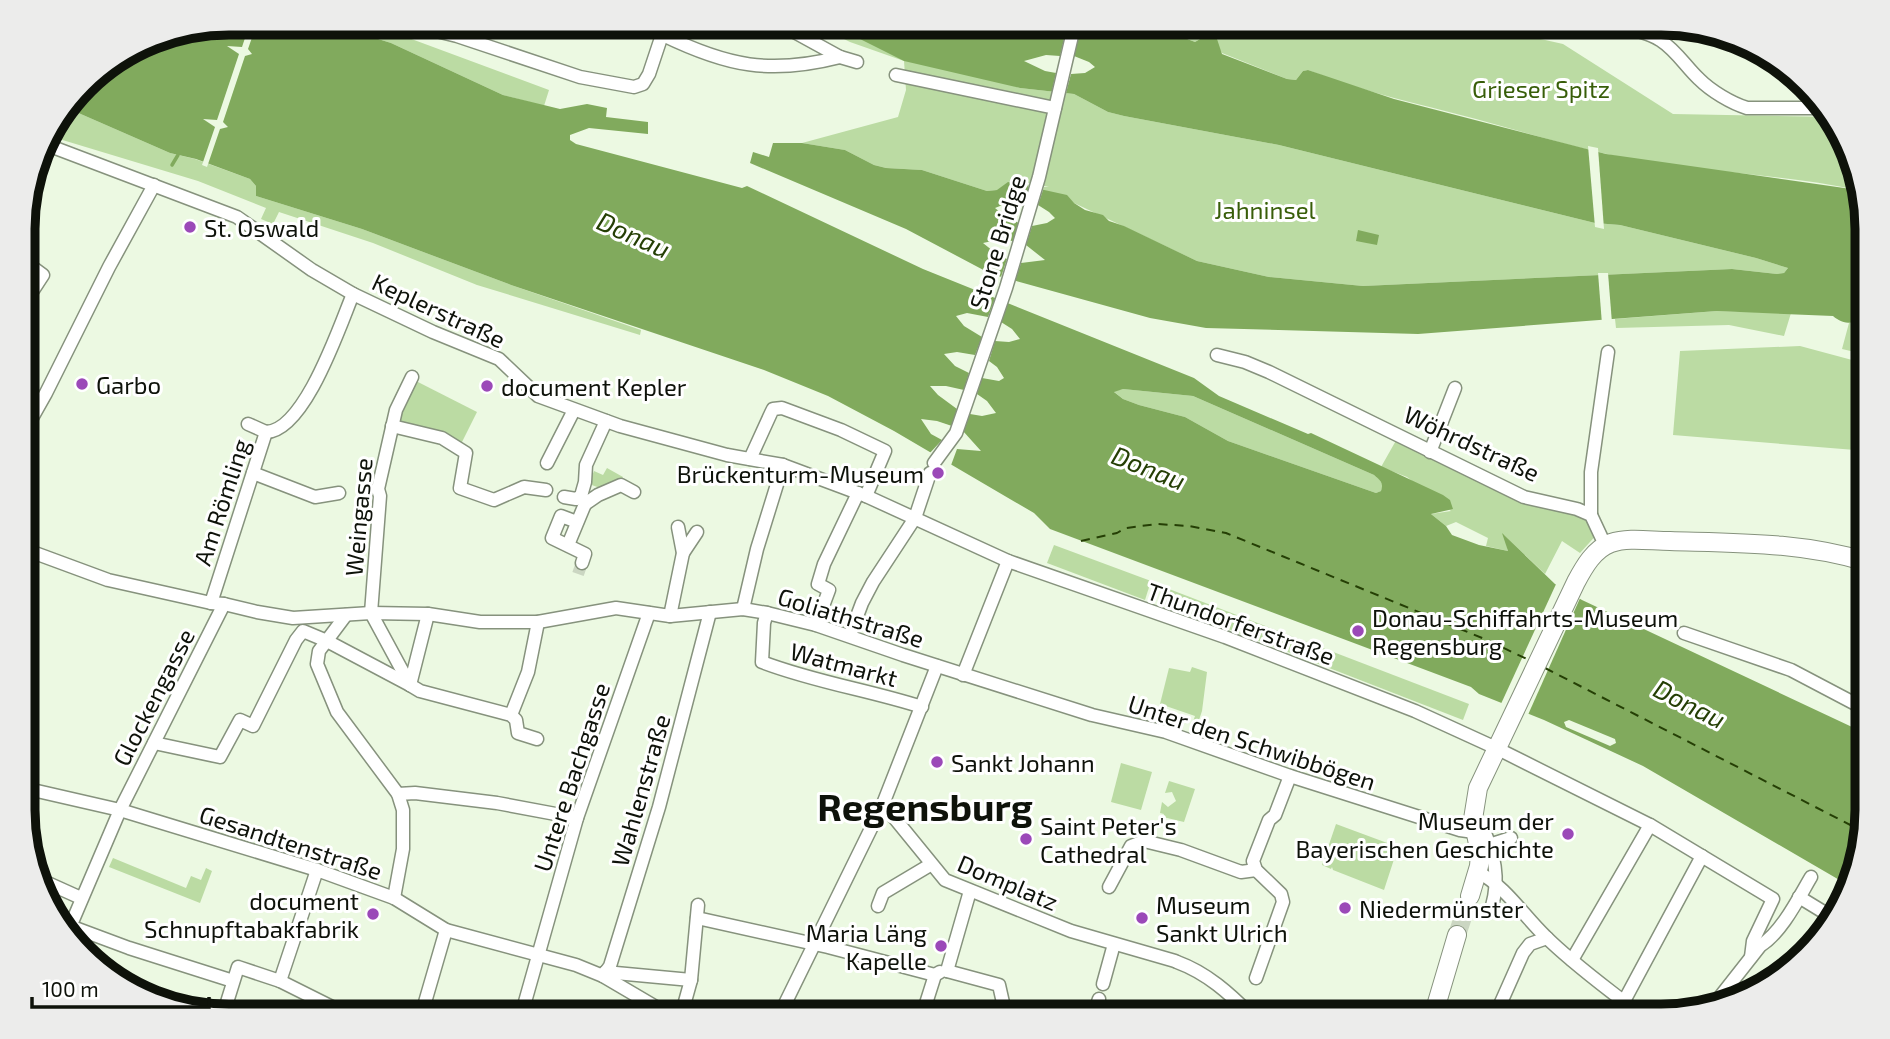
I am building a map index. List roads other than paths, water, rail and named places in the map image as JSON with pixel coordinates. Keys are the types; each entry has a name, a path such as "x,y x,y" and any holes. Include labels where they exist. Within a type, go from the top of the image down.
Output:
{"street":[{"path":"453,35 580,77 634,87 646,81 662,35"},
{"path":"673,35 703,54 741,64 787,66 840,57"},
{"path":"800,35 840,57 857,62"},
{"name":"Stone Bridge","path":"850,635 873,582 915,517 932,468 953,441 1006,288 1039,177 1072,35"},
{"path":"1646,35 1660,40 1685,62 1704,84 1740,106 1812,108"},
{"path":"896,75 1055,108"},
{"name":"Keplerstraße","path":"54,147 237,217 312,270 353,293 433,332 504,362 538,396 620,426 727,455 783,465"},
{"path":"35,413 83,316 154,185"},
{"path":"35,269 43,275 35,287"},
{"path":"266,432 272,432 282,424 304,402 316,384 353,293"},
{"path":"1605,545 1591,514 1591,472 1608,352"},
{"name":"Wöhrdstraße","path":"1217,355 1269,372 1524,498 1591,514"},
{"name":"Weingasse","path":"371,613 380,496 378,489 396,410 412,377"},
{"path":"1430,452 1455,388"},
{"path":"750,459 771,413 778,408 841,430 885,452 824,564 818,584 829,590 816,625"},
{"path":"547,463 574,410"},
{"path":"582,563 585,554 568,545 583,500 586,465 606,421"},
{"name":"Am Römling","path":"211,603 266,432 248,424"},
{"path":"392,426 442,438 466,453 460,488 494,500 516,489 540,489"},
{"path":"743,609 757,549 783,465"},
{"name":"Thundorferstraße","path":"783,465 915,517 948,536 1008,561 1292,662 1415,711 1503,752 1554,783 1678,837 1702,856 1773,899 1753,942 1751,957"},
{"path":"253,473 315,497 339,493"},
{"path":"564,497 583,500 621,485 634,492"},
{"path":"678,527 683,553"},
{"path":"670,616 683,553 697,532"},
{"path":"1492,906 1497,886 1488,845 1473,819 1476,795 1503,752 1511,717 1574,585 1590,559 1605,545 1621,540 1799,546 1855,558"},
{"name":"Goliathstraße","path":"35,553 108,580 293,618 371,613 428,614 480,622 538,621 616,608 670,616 743,609 816,625 937,666"},
{"path":"963,675 1008,561"},
{"name":"Glockengasse","path":"71,922 120,810 224,604"},
{"name":"Wahlenstraße","path":"604,974 610,966 659,807 710,612"},
{"path":"371,613 415,688"},
{"name":"Untere Bachgasse","path":"524,1004 577,818 647,613"},
{"name":"Watmarkt","path":"767,613 762,662 805,677 890,697 922,708"},
{"path":"346,614 323,646 317,664 338,712 398,794 405,819 404,849 394,898"},
{"path":"415,688 428,614"},
{"path":"293,618 303,631 323,646 415,688 511,715 516,720 517,733 537,739"},
{"path":"511,715 528,672 538,621"},
{"path":"154,743 220,757 240,720 253,726 303,631"},
{"path":"1684,634 1791,670 1855,703"},
{"path":"785,1004 883,804 937,666"},
{"name":"Unter den Schwibbögen","path":"937,666 1092,715 1166,732 1290,776 1460,830 1478,830"},
{"path":"1256,978 1283,902 1281,894 1256,870 1253,861 1290,776"},
{"name":"Gesandtenstraße","path":"35,791 120,810 317,870 394,898 446,930 604,974"},
{"path":"398,794 415,793 497,803 577,818"},
{"name":"Domplatz","path":"883,804 945,880 1071,931 1176,961 1198,970 1238,1004"},
{"path":"1572,960 1650,825"},
{"path":"1471,897 1480,854 1478,830"},
{"path":"1488,845 1511,838"},
{"path":"1109,887 1131,846 1144,841 1181,850 1241,872 1256,870"},
{"path":"1622,1004 1702,856"},
{"path":"878,906 883,893 930,864"},
{"path":"280,981 317,870"},
{"path":"1478,872 1497,886 1547,938 1628,1004"},
{"path":"1723,994 1790,912 1811,877"},
{"path":"50,884 81,898"},
{"path":"927,1004 970,891"},
{"path":"1800,897 1825,913"},
{"path":"684,1004 691,980 698,911 816,941 828,947 999,985 1003,1004"},
{"path":"424,1004 446,930"},
{"path":"80,933 233,981"},
{"path":"1437,1004 1457,935"},
{"path":"1500,1004 1522,953 1530,944 1547,938"},
{"path":"1102,985 1110,943"},
{"path":"226,1004 238,967 280,981 317,1004"},
{"path":"604,974 691,980"},
{"path":"604,974 652,1004"},
{"path":"1097,1004 1099,999"}],"water":[{"name":"Donau","path":"229,35 365,35 391,43 503,95 560,109 587,104 607,108 606,117 648,122 648,134 589,128 570,135 570,140 576,144 742,188 747,186 923,269 1194,378 1219,396 1311,433 1443,495 1450,500 1453,509 1431,514 1446,526 1452,535 1479,545 1508,551 1502,533 1555,584 1582,600 1855,728 1855,823 1841,881 1643,766 1544,720 1479,694 1471,687 1050,529 1034,513 894,431 828,396 764,370 511,285 362,229 256,196 256,186 250,179 196,159 170,153 75,112 101,83 143,55 191,39","holes":["1123,389 1193,396 1374,475 1382,486 1381,491 1376,493 1228,441 1185,417 1139,405 1114,392"]},
{"path":"852,35 1177,35 1195,42 1201,35 1210,35 1217,39 1222,54 1287,79 1296,80 1303,71 1308,70 1394,99 1606,154 1850,189 1855,216 1855,322 1841,321 1833,316 1717,311 1418,334 1206,328 1150,318 991,274 906,229 750,163 753,152 769,157 773,143 802,143 845,150 874,165 922,170 987,191 997,190 1008,182 1067,195 1085,210 1103,215 1109,221 1197,261 1269,277 1363,286 1732,269 1777,274 1784,273 1788,268 1620,225 1595,223 1279,145 1124,116 1108,112 1074,94 1020,88 904,61"},
{"path":"1358,230 1379,235 1377,245 1356,241"}],"waterway":[{"path":"172,165 178,155"}],"tunnel":[{"path":"578,574 582,563"},
{"path":"1457,935 1470,896"}],"place":[{"name":"St. Oswald","path":"190,227"},
{"name":"Garbo","path":"82,384"},
{"name":"document Kepler","path":"487,386"},
{"name":"Brückenturm-Museum","path":"938,473"},
{"name":"Donau-Schiffahrts-Museum Regensburg","path":"1358,631"},
{"name":"Sankt Johann","path":"937,762"},
{"name":"Museum der Bayerischen Geschichte","path":"1568,834"},
{"name":"Saint Peter's Cathedral","path":"1026,839"},
{"name":"Niedermünster","path":"1345,908"},
{"name":"document Schnupftabakfabrik","path":"373,914"},
{"name":"Museum Sankt Ulrich","path":"1142,918"},
{"name":"Maria Läng Kapelle","path":"941,946"}],"district":[{"name":"Regensburg","path":"925,806"}],"park label":[{"name":"Grieser Spitz","path":"1541,88"},
{"name":"Jahninsel","path":"1265,209"}]}
